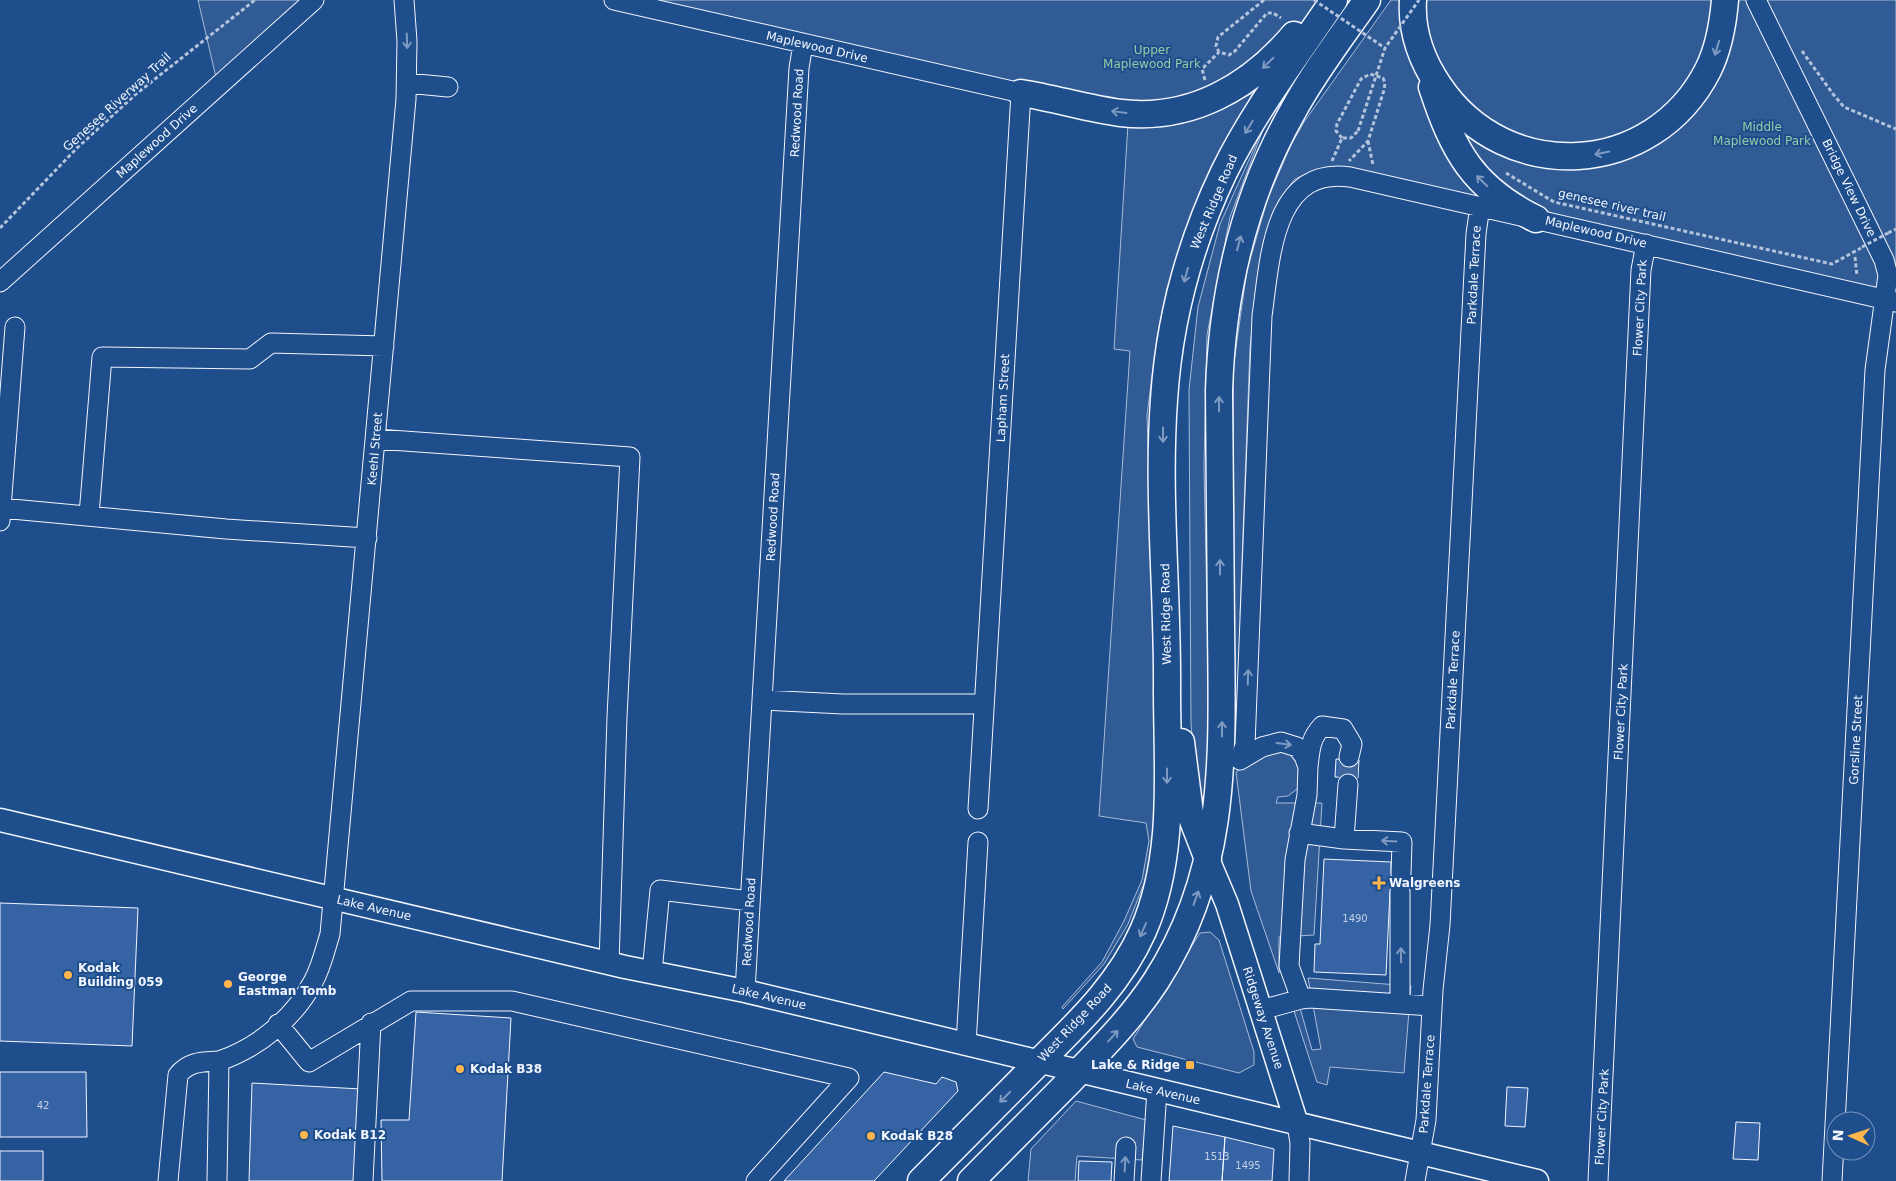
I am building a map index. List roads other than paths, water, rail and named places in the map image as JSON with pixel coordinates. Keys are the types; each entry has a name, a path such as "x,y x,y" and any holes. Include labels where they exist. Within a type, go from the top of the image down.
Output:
{"highway":[{"path":"1021,93 1133,114 1162,113 1189,108 1226,93 1257,73 1290,39 1323,0"},
{"name":"West Ridge Road","path":"921,1181 1093,1007 1118,976 1144,929 1157,891 1165,855 1166,604 1163,459 1164,400 1172,332 1190,257 1212,200 1236,148 1267,98 1334,0"},
{"path":"971,1181 1123,1025 1162,972 1187,922 1208,859 1220,795 1222,715 1219,391 1222,333 1232,274 1256,190 1280,134 1310,84 1367,0"},
{"path":"1413,0 1415,31 1419,47 1445,127 1457,151 1468,166 1495,192 1536,218"},
{"path":"1419,47 1434,79 1449,100 1483,132 1505,144 1537,154 1589,155 1615,149 1639,140 1668,120 1684,105 1704,78 1713,58 1723,24 1725,0"},
{"path":"1166,604 1190,813 1208,859"},
{"path":"1220,795 1228,775 1240,760"}],"main road":[{"name":"Lake Avenue","path":"0,820 609,963 745,991 1537,1181"},
{"name":"Ridgeway Avenue","path":"1208,859 1227,904 1297,1124"}],"street":[{"name":"Maplewood Drive","path":"0,282 314,0"},
{"name":"Keehl Street","path":"168,1181 178,1075 184,1067 195,1063 219,1060 258,1041 287,1018 314,982 330,934 407,83 407,41 404,0"},
{"name":"Maplewood Drive","path":"614,0 1021,93"},
{"name":"Bridge View Drive","path":"1756,0 1884,260 1888,275 1890,301"},
{"name":"Redwood Road","path":"745,991 798,97 803,44"},
{"path":"407,83 448,87"},
{"name":"Lapham Street","path":"978,809 1021,93"},
{"name":"Maplewood Drive","path":"1240,760 1245,745 1262,316 1270,266 1281,220 1286,205 1298,189 1319,177 1344,176 1536,218 1890,301"},
{"name":"Parkdale Terrace","path":"1415,1181 1426,1120 1432,1006 1440,925 1476,234 1480,206"},
{"name":"Flower City Park","path":"1598,1181 1641,270 1646,244"},
{"name":"Gorsline Street","path":"1832,1181 1875,370 1890,301"},
{"path":"15,327 1,514 89,516 226,529 367,538"},
{"path":"89,516 102,357 250,359 271,343 384,346"},
{"path":"376,439 630,457 617,717 609,963"},
{"path":"762,700 843,704 984,704"},
{"path":"1301,998 1289,966 1295,860 1307,795 1310,745 1313,735 1322,726 1343,729 1352,744 1350,757"},
{"path":"1240,760 1262,747 1281,742 1296,747 1304,756 1308,767"},
{"path":"1344,839 1348,784"},
{"path":"1299,833 1344,839 1402,842 1400,882 1400,1004"},
{"path":"966,1044 978,842"},
{"path":"652,972 660,890 750,901"},
{"path":"1261,1010 1301,998 1432,1006"},
{"path":"278,1024 309,1062 371,1023 411,1001 512,1001 849,1078 756,1181"},
{"path":"363,1181 371,1023"},
{"path":"217,1181 219,1060"},
{"path":"1151,1181 1157,1090"},
{"name":"Ridgeway Avenue","path":"1297,1124 1300,1143 1299,1181"},
{"path":"1124,1181 1126,1147"}],"tunnel":[{"path":"1348,784 1349,757"}],"place":[{"name":"Walgreens","path":"1379,883"},
{"name":"Kodak Building 059","path":"68,975"},
{"name":"George Eastman Tomb","path":"228,984"},
{"name":"Lake & Ridge","path":"1190,1065"},
{"name":"Kodak B38","path":"460,1069"},
{"name":"Kodak B12","path":"304,1135"},
{"name":"Kodak B28","path":"871,1136"}],"park label":[{"name":"Upper Maplewood Park","path":"1152,57"},
{"name":"Middle Maplewood Park","path":"1762,134"}]}
